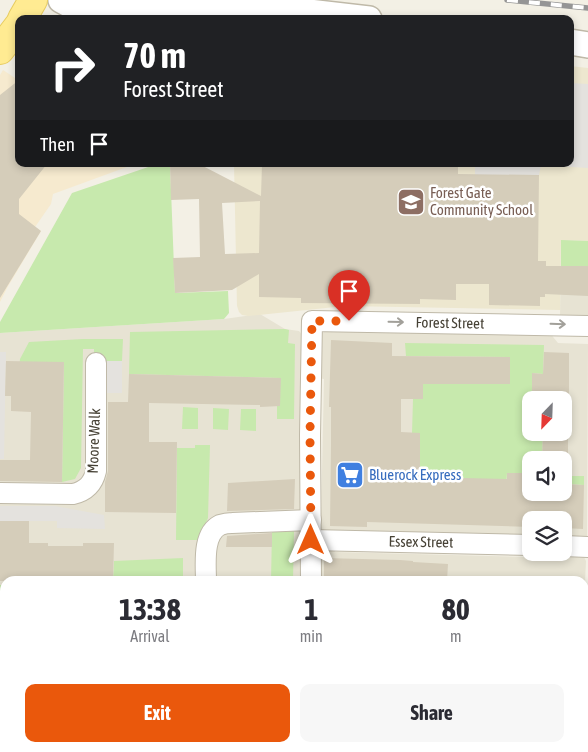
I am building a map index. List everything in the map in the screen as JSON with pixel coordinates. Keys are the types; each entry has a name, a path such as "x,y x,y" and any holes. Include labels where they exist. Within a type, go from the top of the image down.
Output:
{"main road":[{"path":"24,15 33,0"},
{"path":"0,50 15,30"}],"street":[{"path":"61,0 72,6 96,11 275,8 335,15"},
{"path":"574,42 588,44"},
{"name":"Forest Street","path":"311,530 312,321 588,326"},
{"name":"Moore Walk","path":"0,493 73,494 80,492 91,484 96,471 96,363"},
{"name":"Essex Street","path":"206,576 209,538 220,525 232,523 522,544"},
{"path":"311,530 311,576"},
{"path":"572,546 588,547"}],"shaded area":[{"name":"Forest Gate Community School","path":"574,66 588,68 588,241 561,240 560,310 345,306 248,316 242,315 237,306 234,167 574,167"},
{"path":"3,70 15,78 15,167 127,167 53,194 51,204 35,227 41,231 0,302 0,75"},
{"path":"574,83 588,84 588,168 572,167 574,167"},
{"path":"475,167 541,167 539,175 475,175"},
{"path":"561,240 588,241 588,319 560,318"},
{"path":"260,314 285,329 299,331 303,336 303,576 0,576 0,333 224,319"},
{"path":"328,330 549,332 558,343 588,344 587,539 572,538 572,511 522,511 522,536 321,532 317,520 321,520 324,379 317,378 322,333"},
{"path":"0,352 6,352 4,459 0,459"},
{"path":"106,361 122,361 122,393 105,393"},
{"path":"0,506 55,506 104,515 105,529 57,528 57,521 0,521"},
{"path":"334,549 335,552 522,557 522,561 572,561 572,556 582,556 586,561 585,576 317,576 318,550"}],"green space":[{"path":"148,167 170,167 175,293 228,291 229,313 224,319 0,333 0,322 72,193"},
{"path":"561,240 588,241 588,266 561,266"},
{"path":"289,330 288,343 295,344 294,419 277,419 277,406 280,405 280,378 129,374 130,332"},
{"path":"123,339 122,361 94,361 94,349 83,349 81,468 75,479 62,482 64,363 32,362 19,371 20,359 29,342"},
{"path":"405,343 544,345 543,374 532,373 534,391 522,391 522,441 543,441 542,451 522,451 522,481 517,481 517,473 507,473 506,486 427,477 426,499 390,467 420,448 420,433 412,433 413,399 423,399 423,384 510,384 510,357 406,356"},
{"path":"183,407 198,408 198,429 182,429"},
{"path":"213,408 229,409 228,430 213,429"},
{"path":"241,409 256,409 256,431 240,430"},
{"path":"195,445 210,445 208,518 198,540 176,540 177,448 195,448"},
{"path":"572,476 584,476 584,485 572,484"},
{"path":"272,530 294,531 293,576 271,576"},
{"path":"183,558 183,576 113,576 114,561"}],"building":[{"path":"15,83 15,167 45,167 19,199 19,214 41,231 0,298 0,95"},
{"name":"Forest Gate Community School","path":"170,167 205,167 261,196 262,167 458,167 458,174 539,175 538,261 546,261 546,266 588,266 588,296 545,294 545,297 540,297 540,306 489,305 489,284 456,284 456,300 420,299 420,304 301,303 301,298 259,297 259,274 232,290 175,293 173,258 200,257 199,199 171,200","holes":["260,201 259,253 225,254 222,203"]},
{"path":"331,340 392,343 392,356 510,357 510,384 423,384 423,399 401,399 401,432 420,433 420,477 507,479 507,473 522,473 522,501 572,501 572,484 584,485 583,529 572,528 572,511 522,511 522,527 367,522 367,527 330,526 331,407 329,407"},
{"path":"544,352 569,353 569,391 532,391 532,373 543,374"},
{"path":"6,361 64,362 62,482 0,481 0,460 30,460 31,412 11,411 11,396 5,396"},
{"path":"129,374 281,378 280,406 149,403 149,442 177,442 176,513 105,512 105,482 108,471 108,402 128,402"},
{"path":"543,441 568,441 568,451 542,451"},
{"path":"295,479 294,509 227,511 228,483"},
{"path":"0,521 29,521 29,543 48,543 48,546 83,546 83,543 114,543 113,576 0,576"},
{"path":"272,533 272,547 226,547 227,536"},
{"path":"324,558 400,560 448,564 447,576 324,576"}],"railway":[{"path":"507,0 588,8"}],"place":[{"name":"Forest Gate Community School","path":"411,202"},
{"name":"Bluerock Express","path":"350,475"}],"route":[{"path":"311,540 312,321 349,321"}]}
